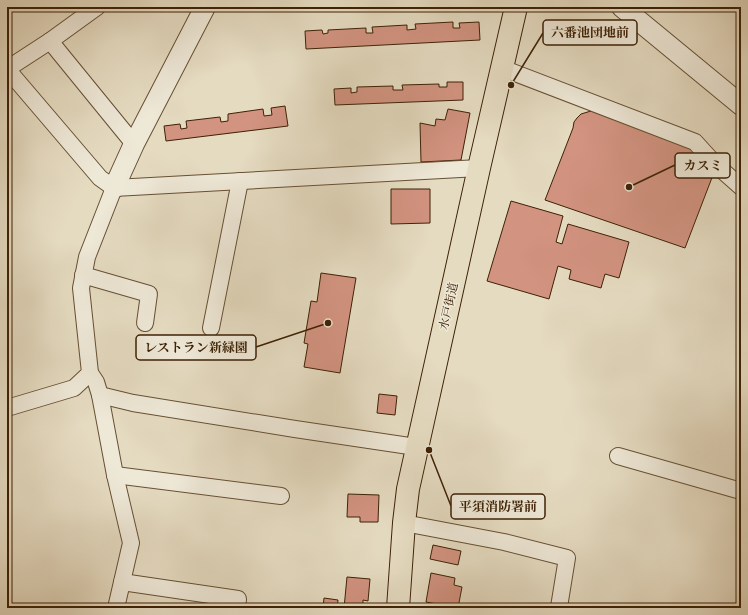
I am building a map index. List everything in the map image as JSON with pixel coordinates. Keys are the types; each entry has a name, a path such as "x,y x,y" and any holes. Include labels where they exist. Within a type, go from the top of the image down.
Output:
{"main road":[{"name":"水戸街道","path":"398,608 404,523 408,489 416,447 516,7"}],"street":[{"path":"97,7 50,41 7,69 100,178 114,188 479,168"},
{"path":"116,608 131,543 115,475 100,395 96,382 90,373 81,288 87,257 114,188 134,144 205,7"},
{"path":"624,7 741,105"},
{"path":"50,41 134,144"},
{"path":"502,68 695,142 715,164 741,187"},
{"path":"211,328 240,182"},
{"path":"83,275 149,294 145,323"},
{"path":"7,408 74,388 90,373"},
{"path":"100,395 133,403 416,447"},
{"path":"618,456 741,491"},
{"path":"115,475 281,496"},
{"path":"404,523 504,542 567,558 559,607 561,608"},
{"path":"122,582 238,599 237,608"}],"building":[{"path":"453,22 453,28 460,28 459,23 479,22 480,40 306,49 305,31 322,30 323,34 328,33 328,30 366,28 366,33 373,33 372,27 407,25 407,30 416,29 415,24"},
{"path":"447,82 463,82 463,100 335,105 334,89 351,88 351,93 357,92 357,87 393,86 393,90 403,90 402,85 439,84 439,87 447,87"},
{"path":"285,106 288,126 166,141 164,126 180,124 181,129 187,128 186,121 220,117 221,122 228,121 228,114 263,109 264,116 272,115 271,108"},
{"path":"448,109 470,113 461,160 421,162 420,123 435,126 436,119 445,120"},
{"path":"591,111 691,148 713,175 685,248 545,200 574,122 581,114"},
{"path":"391,189 430,189 430,223 391,224"},
{"path":"511,201 563,216 556,242 562,244 568,224 629,242 619,278 605,274 601,288 569,279 571,270 558,266 549,299 487,281"},
{"path":"321,273 356,278 340,373 304,367 308,344 304,343 311,301 317,302"},
{"path":"379,394 397,396 395,415 377,413"},
{"path":"348,494 379,495 378,522 360,522 360,517 347,517"},
{"path":"433,545 461,551 458,565 430,559"},
{"path":"431,573 455,578 454,585 462,587 458,608 426,602"},
{"path":"347,577 370,579 368,601 363,600 363,608 344,608"},
{"path":"324,598 338,600 337,608 323,608"}],"place":[{"name":"六番池団地前","path":"511,85"},
{"name":"カスミ","path":"629,187"},
{"name":"レストラン新緑園","path":"328,323"},
{"name":"平須消防署前","path":"429,450"}]}
